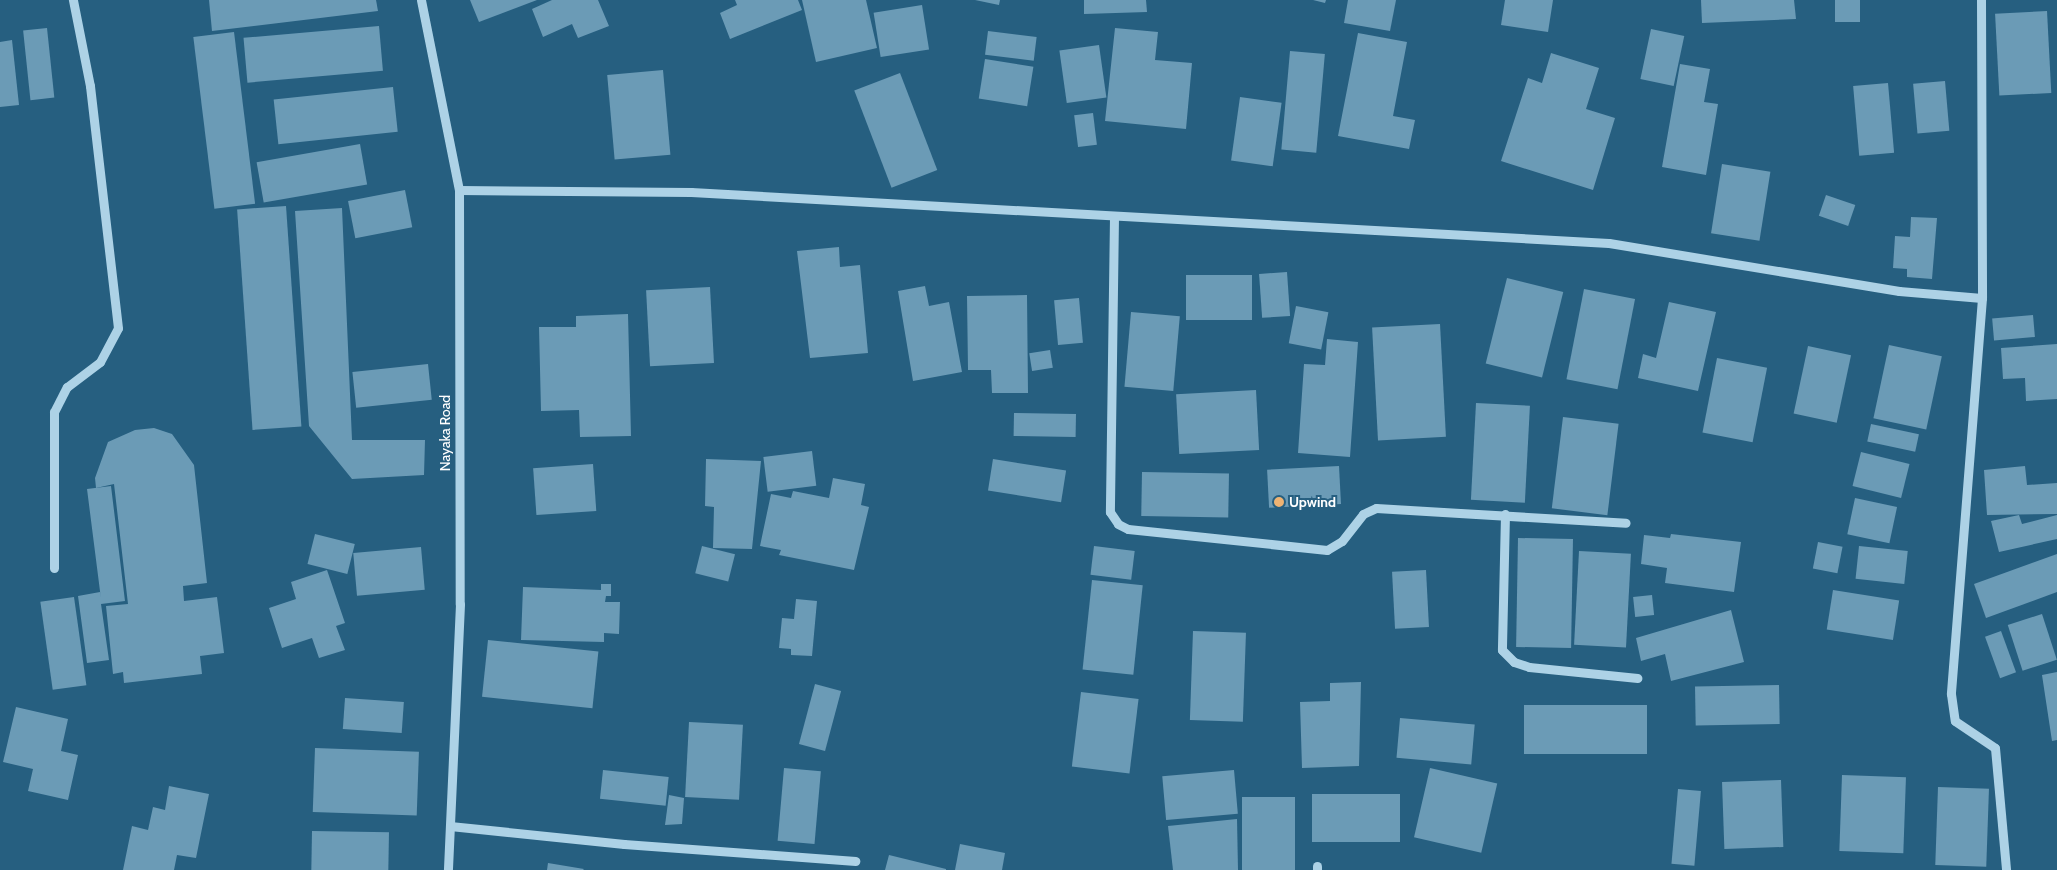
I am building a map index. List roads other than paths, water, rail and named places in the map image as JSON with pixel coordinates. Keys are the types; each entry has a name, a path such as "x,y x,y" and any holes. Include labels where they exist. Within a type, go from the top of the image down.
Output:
{"street":[{"path":"54,568 54,412 67,387 100,362 118,328 90,86 73,0"},
{"name":"Nayaka Road","path":"421,0 459,190 460,604 448,870"},
{"path":"1981,0 1982,298 1951,694 1955,721 1995,748 2006,870"},
{"path":"459,190 690,192 1609,243 1900,291 1982,298"},
{"path":"1114,217 1110,512 1118,524 1128,529 1327,550 1342,541 1362,514 1376,508 1505,514 1626,523"},
{"path":"1505,514 1502,650 1514,662 1529,667 1637,678"},
{"path":"450,826 624,844 855,860"}],"place":[{"name":"Upwind","path":"1279,502"}]}
